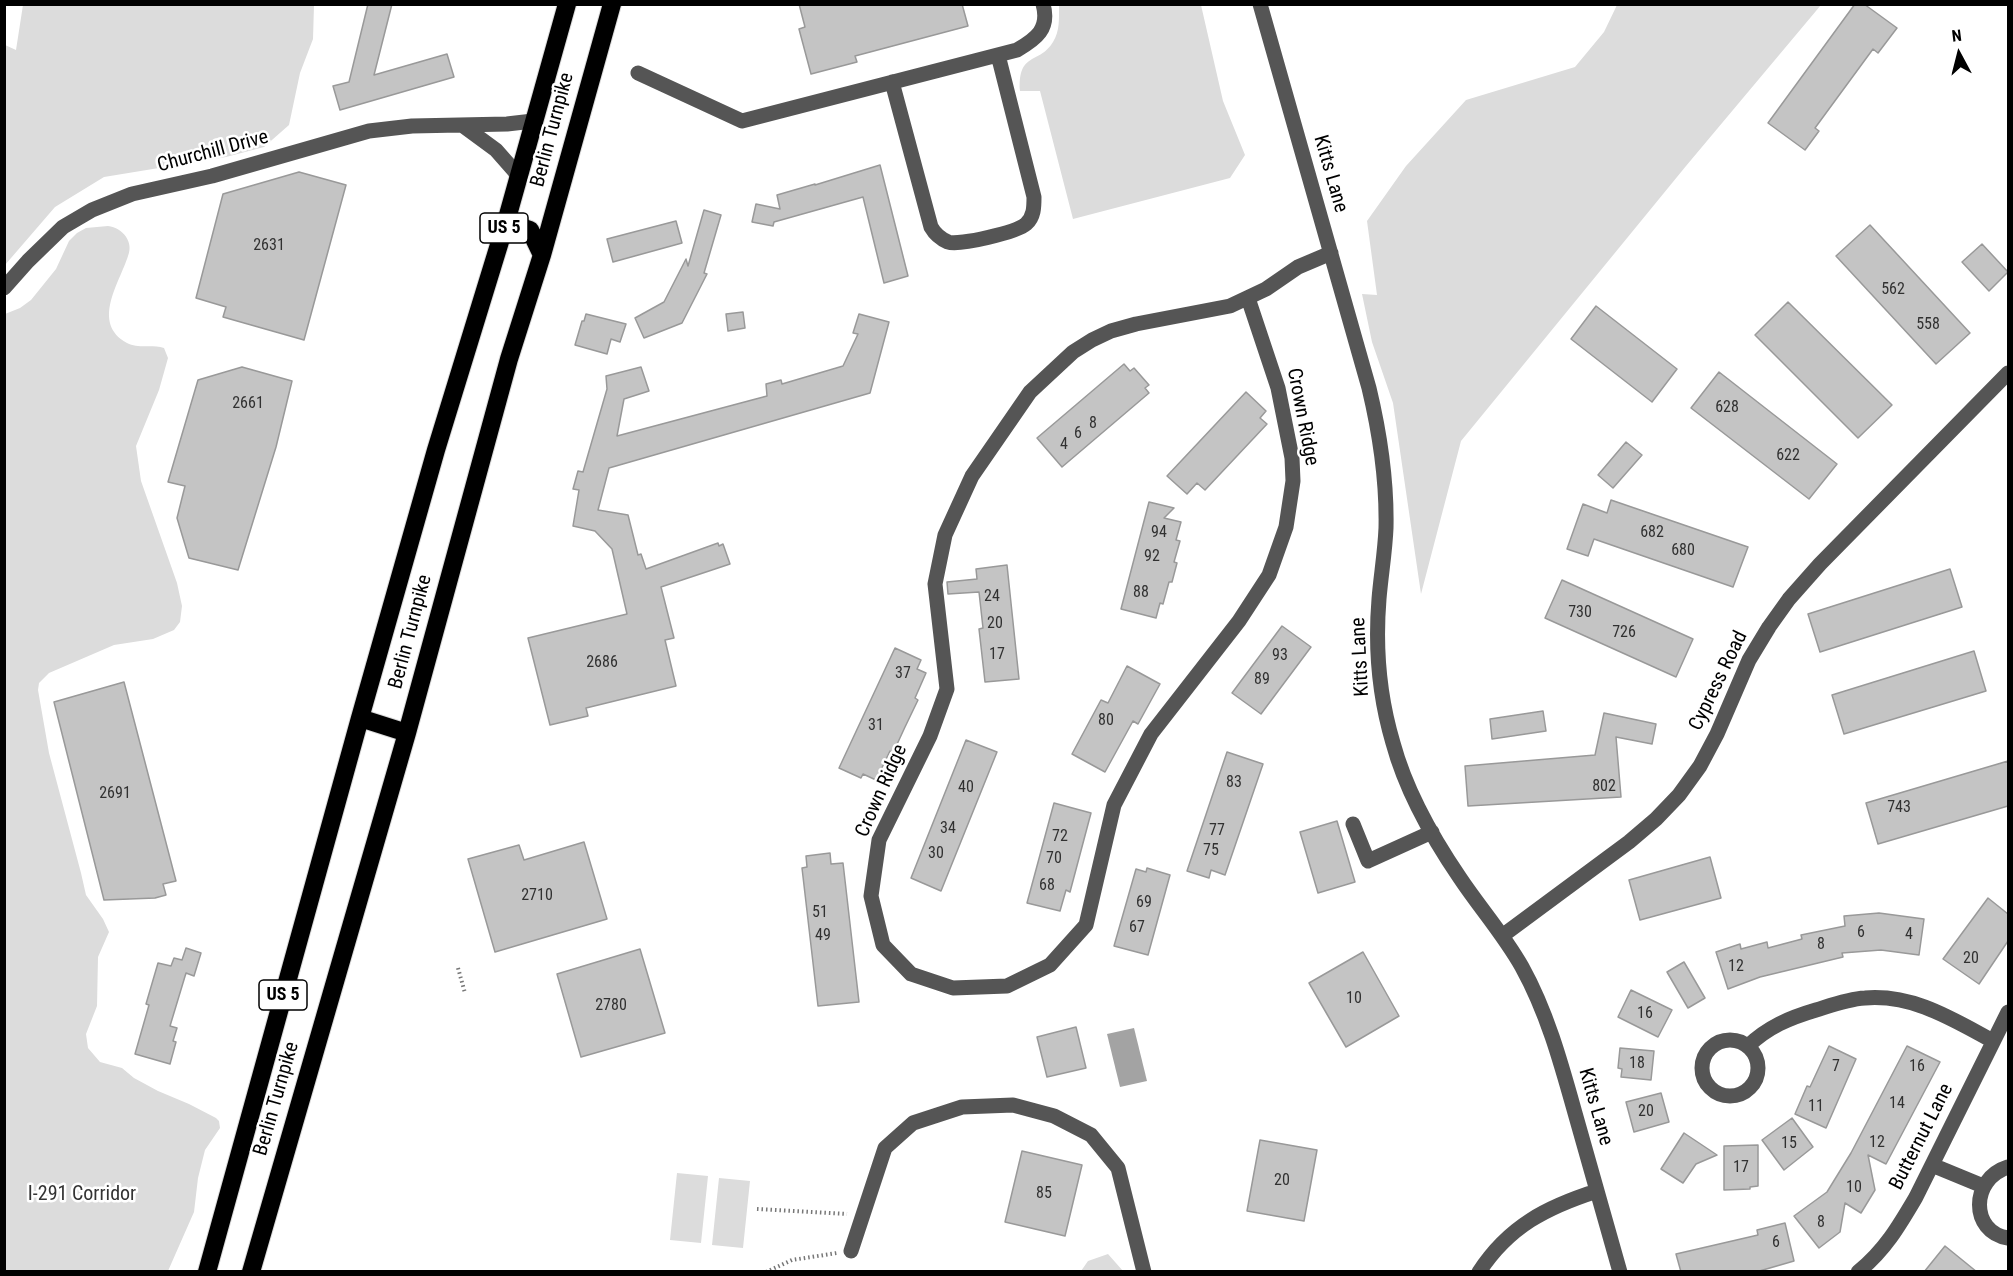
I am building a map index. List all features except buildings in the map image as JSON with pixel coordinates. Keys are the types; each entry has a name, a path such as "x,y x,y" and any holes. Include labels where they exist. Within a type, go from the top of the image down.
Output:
{"highway":[{"name":"Berlin Turnpike","path":"207,1272 436,450 506,222 567,4"},
{"name":"Berlin Turnpike","path":"251,1272 407,733 507,368 542,255 612,4"},
{"path":"506,222 531,230 542,255"},
{"path":"360,718 407,733"}],"street":[{"path":"638,73 742,121 1017,50 1036,39 1044,20 1043,4"},
{"name":"Kitts Lane","path":"1260,4 1369,388 1382,457 1386,528 1379,609 1378,672 1393,744 1406,780 1432,832 1459,877 1522,967 1539,1001 1564,1075 1620,1272"},
{"path":"892,82 931,227 935,234 950,243 960,243 1017,230 1027,223 1034,211 1034,197 998,55"},
{"name":"Churchill Drive","path":"4,288 63,227 92,210 132,194 212,176 369,131 412,126 533,121"},
{"path":"462,125 496,150 518,175"},
{"name":"Crown Ridge","path":"1248,298 1278,388 1292,458 1293,481 1286,527 1269,575 1239,621 1151,734 1114,805 1086,925 1065,949 1050,965 1007,986 953,988 911,974 883,945 871,896 879,840 930,736 947,689 935,584 945,535 972,476 1030,392 1073,352 1112,331 1165,318 1209,311 1248,298 1298,267 1331,253"},
{"name":"Cypress Road","path":"1502,936 1629,842 1679,795 1700,766 1717,734 1749,660 1768,627 1789,599 2008,373"},
{"path":"1353,824 1368,861 1432,832"},
{"path":"1748,1046 1772,1026 1788,1018 1844,1001 1865,998 1903,1000 1921,1005 1993,1041"},
{"name":"Butternut Lane","path":"1858,1272 1880,1252 1899,1226 2008,1012"},
{"path":"850,1251 885,1148 913,1123 962,1107 1013,1105 1054,1116 1091,1135 1118,1168 1144,1272"},
{"path":"1932,1165 1983,1186"},
{"path":"2008,1167 1990,1177 1983,1186 1979,1198 1984,1222 1993,1232 2008,1238"},
{"path":"1479,1272 1492,1252 1524,1224 1567,1201 1598,1191"}],"path":[{"path":"458,968 465,993"},
{"path":"757,1209 862,1215"},
{"path":"766,1272 792,1260 850,1251"}],"green space":[{"path":"23,5 314,5 313,39 300,73 289,125 264,147 226,157 104,177 55,207 5,265 5,45 16,50"},
{"path":"1059,5 1201,5 1223,101 1245,155 1230,178 1073,219 1040,91 1020,91 1022,70 1030,60 1042,54 1055,38 1059,24"},
{"path":"1617,5 1821,5 1461,441 1421,594 1393,403 1372,342 1362,294 1377,295 1367,221 1406,166 1466,100 1575,67 1604,32"},
{"name":"I-291 Corridor","path":"108,226 123,233 130,246 111,302 109,314 111,325 116,335 127,343 164,348 168,358 159,390 136,446 141,481 177,583 182,606 180,622 174,630 153,639 114,645 49,673 39,683 38,690 49,753 86,895 109,932 98,957 97,1006 86,1034 88,1048 100,1062 122,1068 134,1078 158,1091 216,1118 220,1128 205,1150 198,1178 194,1212 168,1271 5,1271 5,314 20,308 31,300 56,269 69,241 77,233 86,228"},
{"path":"677,1173 708,1176 701,1243 670,1240"},
{"path":"719,1178 750,1181 743,1248 712,1245"},
{"path":"1108,1254 1123,1271 1081,1271 1088,1261"}],"shaded area":[{"path":"1134,1028 1147,1081 1120,1087 1107,1034"}]}
